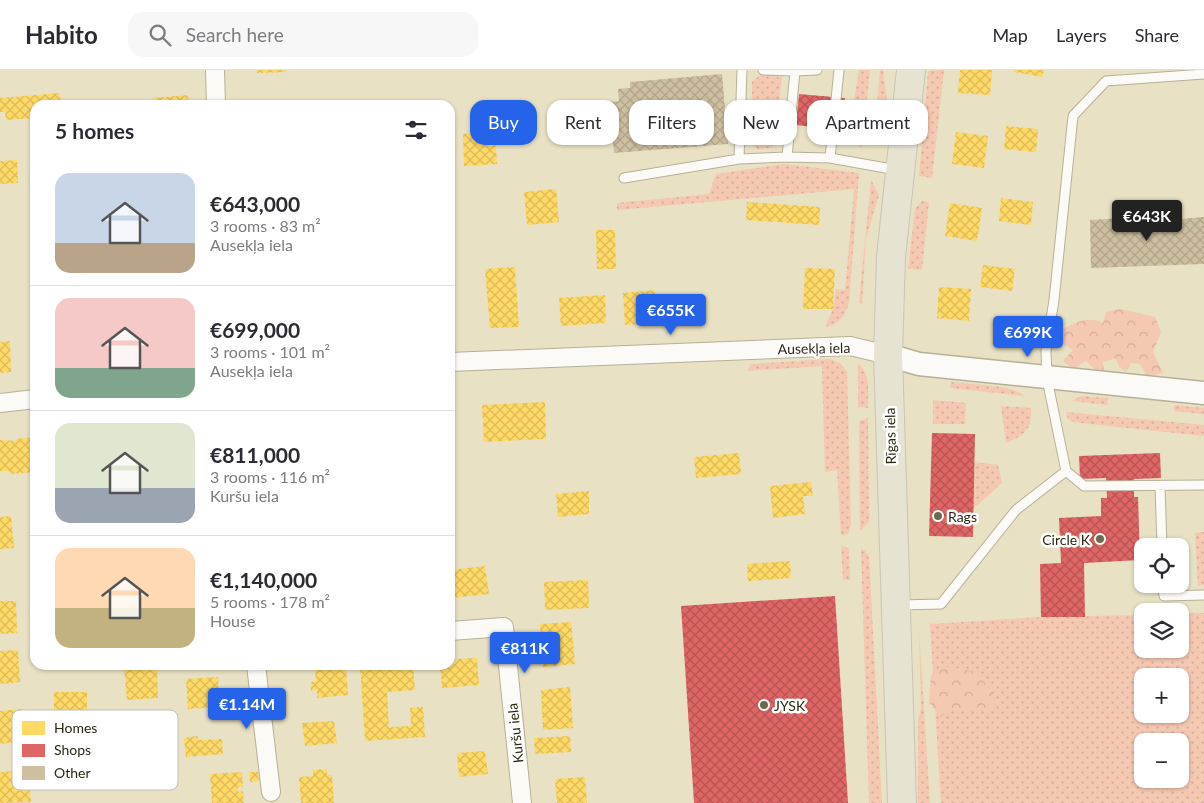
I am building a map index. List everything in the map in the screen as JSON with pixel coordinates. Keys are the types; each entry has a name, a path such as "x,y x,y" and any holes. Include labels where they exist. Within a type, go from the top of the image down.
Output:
{"main road":[{"name":"Rīgas iela","path":"902,803 894,605 888,355 890,257 911,70"}],"street":[{"path":"215,70 216,100"},
{"name":"Ausekļa iela","path":"455,362 850,346 919,364 1047,379 1204,394"},
{"path":"0,403 30,400"},
{"name":"Kuršu iela","path":"455,631 504,627 522,803"},
{"path":"257,670 272,792"}],"lane":[{"path":"740,159 742,70"},
{"path":"763,70 817,70"},
{"path":"830,158 839,70"},
{"path":"787,157 795,71"},
{"path":"1204,74 1106,81 1073,116 1054,300 1046,351 1047,379 1066,471 1084,486 1204,485"},
{"path":"624,178 740,159 787,157 830,158 900,170"},
{"path":"894,605 941,604 1016,510 1066,471"},
{"path":"1160,486 1162,538"},
{"path":"1164,593 1164,596 1204,595"}],"green space":[{"path":"859,70 870,70 867,100 854,100"},
{"path":"880,70 883,70 887,100 878,100"},
{"path":"944,70 932,178 919,176 922,145 928,145 928,100 926,100 928,71"},
{"path":"760,75 782,77 779,100 752,100 752,82"},
{"path":"753,145 773,145 773,147 759,150"},
{"path":"784,164 859,173 849,303 841,319 835,324 826,327 833,309 836,289 845,290 854,189 617,210 617,203 709,194 716,174"},
{"path":"871,180 879,195 866,238 862,305 859,302"},
{"path":"922,201 929,202 922,270 908,269 915,209"},
{"path":"1120,309 1155,317 1161,332 1153,352 1163,373 1147,376 1140,364 1131,363 1126,371 1119,367 1116,358 1103,362 1104,372 1095,370 1086,361 1073,369 1063,361 1073,350 1061,342 1062,329 1077,322 1087,320 1103,323 1106,312"},
{"path":"830,359 841,364 847,372 851,525 848,534 841,535 837,470 825,472 822,366 747,371 751,364"},
{"path":"858,363 867,378 868,408 858,407"},
{"path":"951,382 1001,387 1019,392 1024,396 950,388"},
{"path":"1081,396 1108,398 1107,405 1072,401"},
{"path":"933,400 966,403 965,424 933,424"},
{"path":"1174,405 1204,408 1204,414 1174,411"},
{"path":"1001,406 1031,408 1029,427 1023,434 1006,443"},
{"path":"1066,412 1204,425 1204,436 1072,422 1067,417"},
{"path":"868,418 869,522 860,531 859,421"},
{"path":"975,462 998,465 1002,483 973,509"},
{"path":"1204,532 1204,585 1198,586 1195,533"},
{"path":"841,545 849,549 850,580 843,580"},
{"path":"861,549 869,556 882,803 869,803"},
{"path":"1189,613 1204,613 1204,803 941,803 930,624 1041,617 1134,615 1134,658 1189,658"},
{"path":"919,632 930,803 918,803 918,721 921,707"},
{"path":"945,667 966,670 980,675 997,700 988,709 954,709 940,717 929,702 931,675"}],"building: Homes":[{"path":"257,70 286,70 286,72 257,73"},
{"path":"960,70 992,70 990,95 958,93"},
{"path":"1014,70 1044,70 1042,77 1014,72"},
{"path":"60,93 61,100 30,100 30,118 6,120 5,112 0,112 0,98"},
{"path":"188,95 188,100 153,100 153,98"},
{"path":"1006,126 1038,129 1036,152 1004,149"},
{"path":"956,132 988,136 984,168 952,164"},
{"path":"463,134 470,134 470,145 496,145 497,164 464,166"},
{"path":"17,160 18,183 0,184 0,161"},
{"path":"556,189 559,222 527,225 524,192"},
{"path":"1001,198 1033,202 1031,225 999,221"},
{"path":"747,202 820,207 819,225 746,220"},
{"path":"950,203 982,208 977,241 945,236"},
{"path":"596,230 615,230 616,269 597,269"},
{"path":"983,265 1015,269 1012,291 980,287"},
{"path":"515,267 519,327 490,328 485,269"},
{"path":"805,268 835,269 833,309 803,309"},
{"path":"939,287 971,289 969,321 937,318"},
{"path":"655,290 657,323 625,325 623,293"},
{"path":"605,295 606,323 561,326 559,298"},
{"path":"10,341 11,372 0,373 0,342"},
{"path":"545,402 546,439 484,442 482,405"},
{"path":"30,438 30,472 10,474 10,471 0,471 0,440 16,441 16,439"},
{"path":"739,453 741,474 696,478 694,457"},
{"path":"811,482 813,496 803,496 805,514 773,518 770,486"},
{"path":"589,491 589,514 558,517 556,494"},
{"path":"11,516 14,548 0,549 0,517"},
{"path":"790,561 791,578 748,581 747,564"},
{"path":"485,566 489,594 455,597 455,569"},
{"path":"588,580 589,608 545,610 544,582"},
{"path":"0,601 16,601 17,633 0,634"},
{"path":"571,622 575,664 543,667 540,624"},
{"path":"18,650 20,682 0,684 0,651"},
{"path":"477,658 479,685 442,688 440,670 455,670 455,659"},
{"path":"124,670 157,670 158,698 127,700"},
{"path":"315,670 346,670 348,695 317,698 317,690 311,691 311,682 316,681"},
{"path":"360,670 413,670 415,690 387,692 389,727 411,726 410,708 423,707 425,737 365,741"},
{"path":"218,677 220,707 188,709 186,679"},
{"path":"570,687 573,728 543,730 541,690"},
{"path":"54,692 87,692 87,710 54,710"},
{"path":"21,709 12,710 12,742 0,744 0,711"},
{"path":"334,721 337,743 305,746 302,723"},
{"path":"198,736 198,740 222,739 223,754 186,757 184,738"},
{"path":"570,736 571,752 535,754 534,738"},
{"path":"485,751 488,774 459,777 457,753"},
{"path":"327,769 327,775 332,775 334,803 301,803 299,777 313,776 313,770"},
{"path":"12,771 12,790 30,790 31,802 0,803 0,772"},
{"path":"242,772 243,787 238,787 238,792 243,791 244,803 212,803 210,774"},
{"path":"249,772 258,772 259,781 250,782"},
{"path":"585,777 587,803 557,803 555,779"}],"building: Shops":[{"path":"799,94 845,98 845,100 807,100 807,126 797,125"},
{"path":"932,433 975,434 973,537 929,536"},
{"path":"1160,453 1161,478 1134,479 1134,497 1138,497 1139,538 1134,538 1134,560 1084,563 1085,617 1041,617 1040,564 1061,563 1059,518 1101,516 1101,498 1107,498 1106,478 1080,479 1079,456"},
{"name":"JYSK","path":"835,596 848,803 694,803 681,606"}],"building: Other":[{"path":"722,74 724,144 614,153 613,145 619,145 618,89 630,88 630,82"},
{"path":"1156,216 1157,221 1204,217 1204,264 1091,268 1090,220"}],"place":[{"name":"Rags","path":"938,516"},
{"name":"Circle K","path":"1100,539"},
{"name":"JYSK","path":"764,705"}]}
